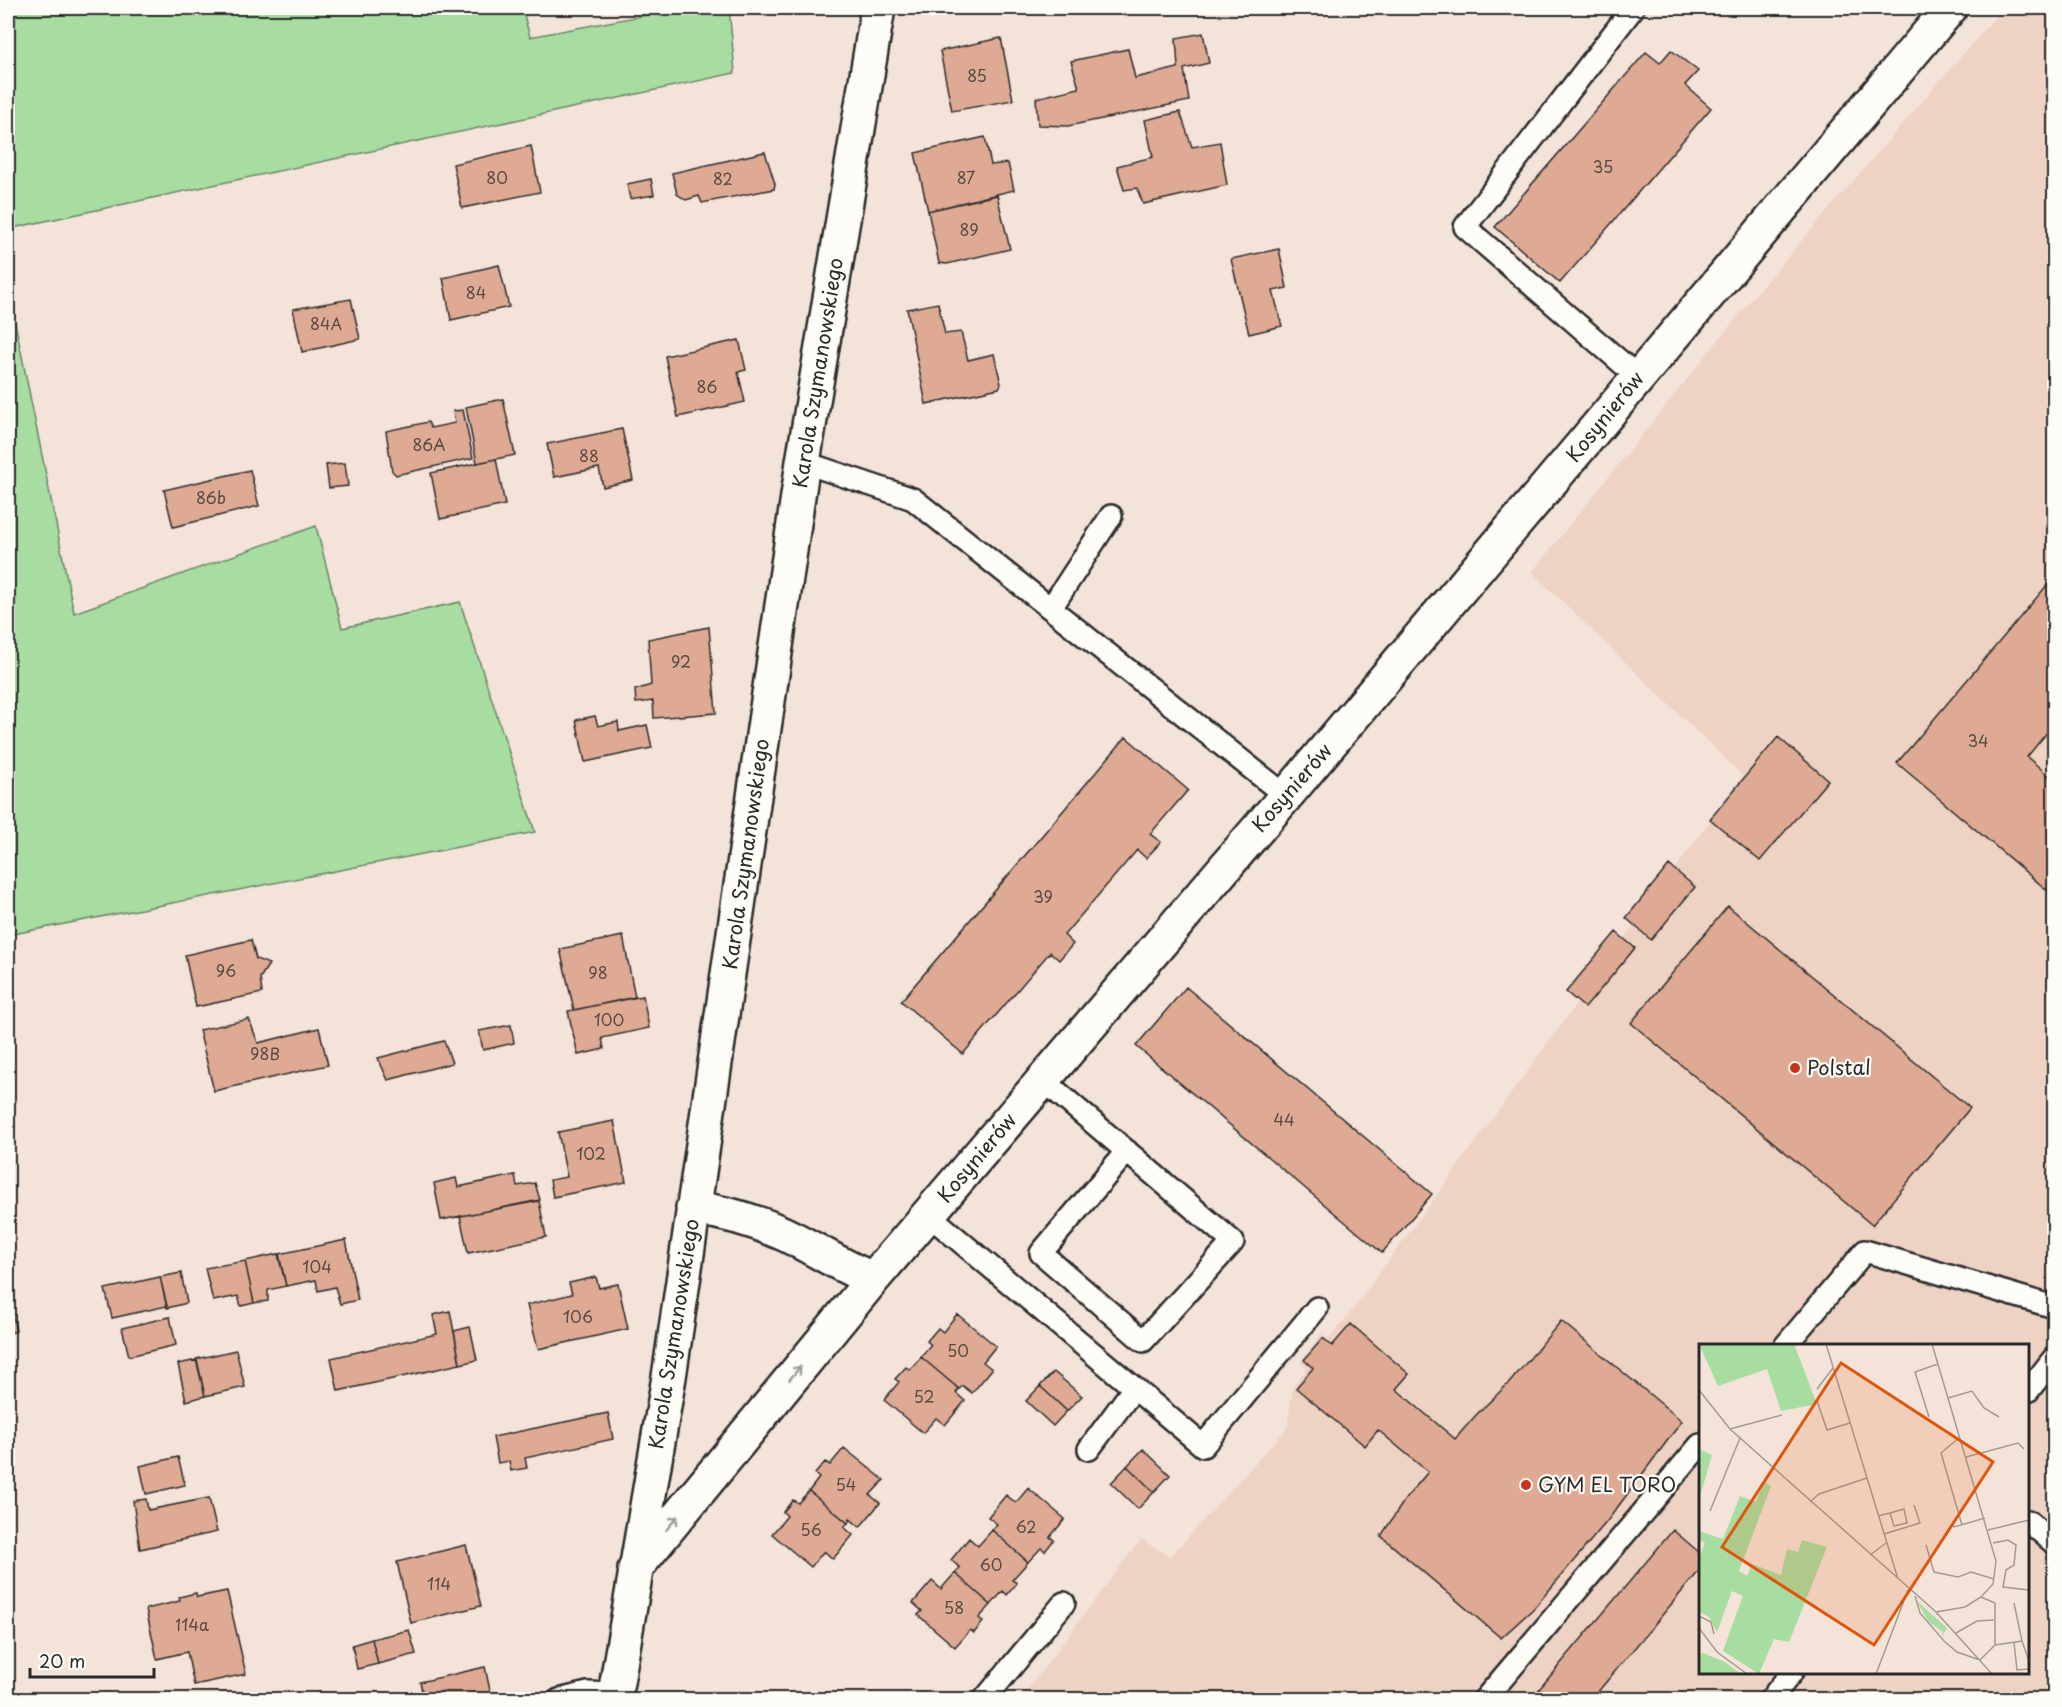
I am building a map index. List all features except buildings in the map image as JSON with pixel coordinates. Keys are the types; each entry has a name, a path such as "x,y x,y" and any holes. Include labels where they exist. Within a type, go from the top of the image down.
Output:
{"street":[{"name":"Karola Szymanowskiego","path":"614,1697 669,1377 803,462 878,8"},
{"name":"Kosynierów","path":"635,1569 873,1279 1286,796 1950,8"},
{"path":"693,1208 715,1211 782,1233 854,1272 873,1279"}],"lane":[{"path":"1633,8 1465,227 1638,377"},
{"path":"803,462 913,499 1286,796"},
{"path":"1051,608 1111,516"},
{"path":"1042,1079 1233,1242 1143,1341 1041,1253 1126,1151"},
{"path":"929,1215 1203,1446 1317,1308"},
{"path":"1787,1344 1864,1251 2055,1307"},
{"path":"2029,1390 2055,1358"},
{"path":"1089,1449 1134,1388"},
{"path":"1484,1700 1699,1446"},
{"path":"2029,1522 2055,1543"},
{"path":"984,1700 1064,1603"},
{"path":"1770,1700 1790,1674"},
{"path":"559,1700 588,1693 614,1697"}],"shaded area":[{"path":"2003,8 2054,8 2054,1699 1020,1700 1141,1539 1170,1557 1287,1428 1293,1386 1307,1368 1301,1362 1321,1334 1328,1339 1352,1311 1743,776 1532,572 1754,296"}],"green space":[{"path":"8,8 522,8 530,37 683,8 729,8 735,73 8,229"},
{"path":"15,322 74,613 316,526 342,628 460,602 535,832 8,935 8,324"}],"place":[{"name":"Polstal","path":"1795,1068"},
{"name":"GYM EL TORO","path":"1526,1485"}]}
